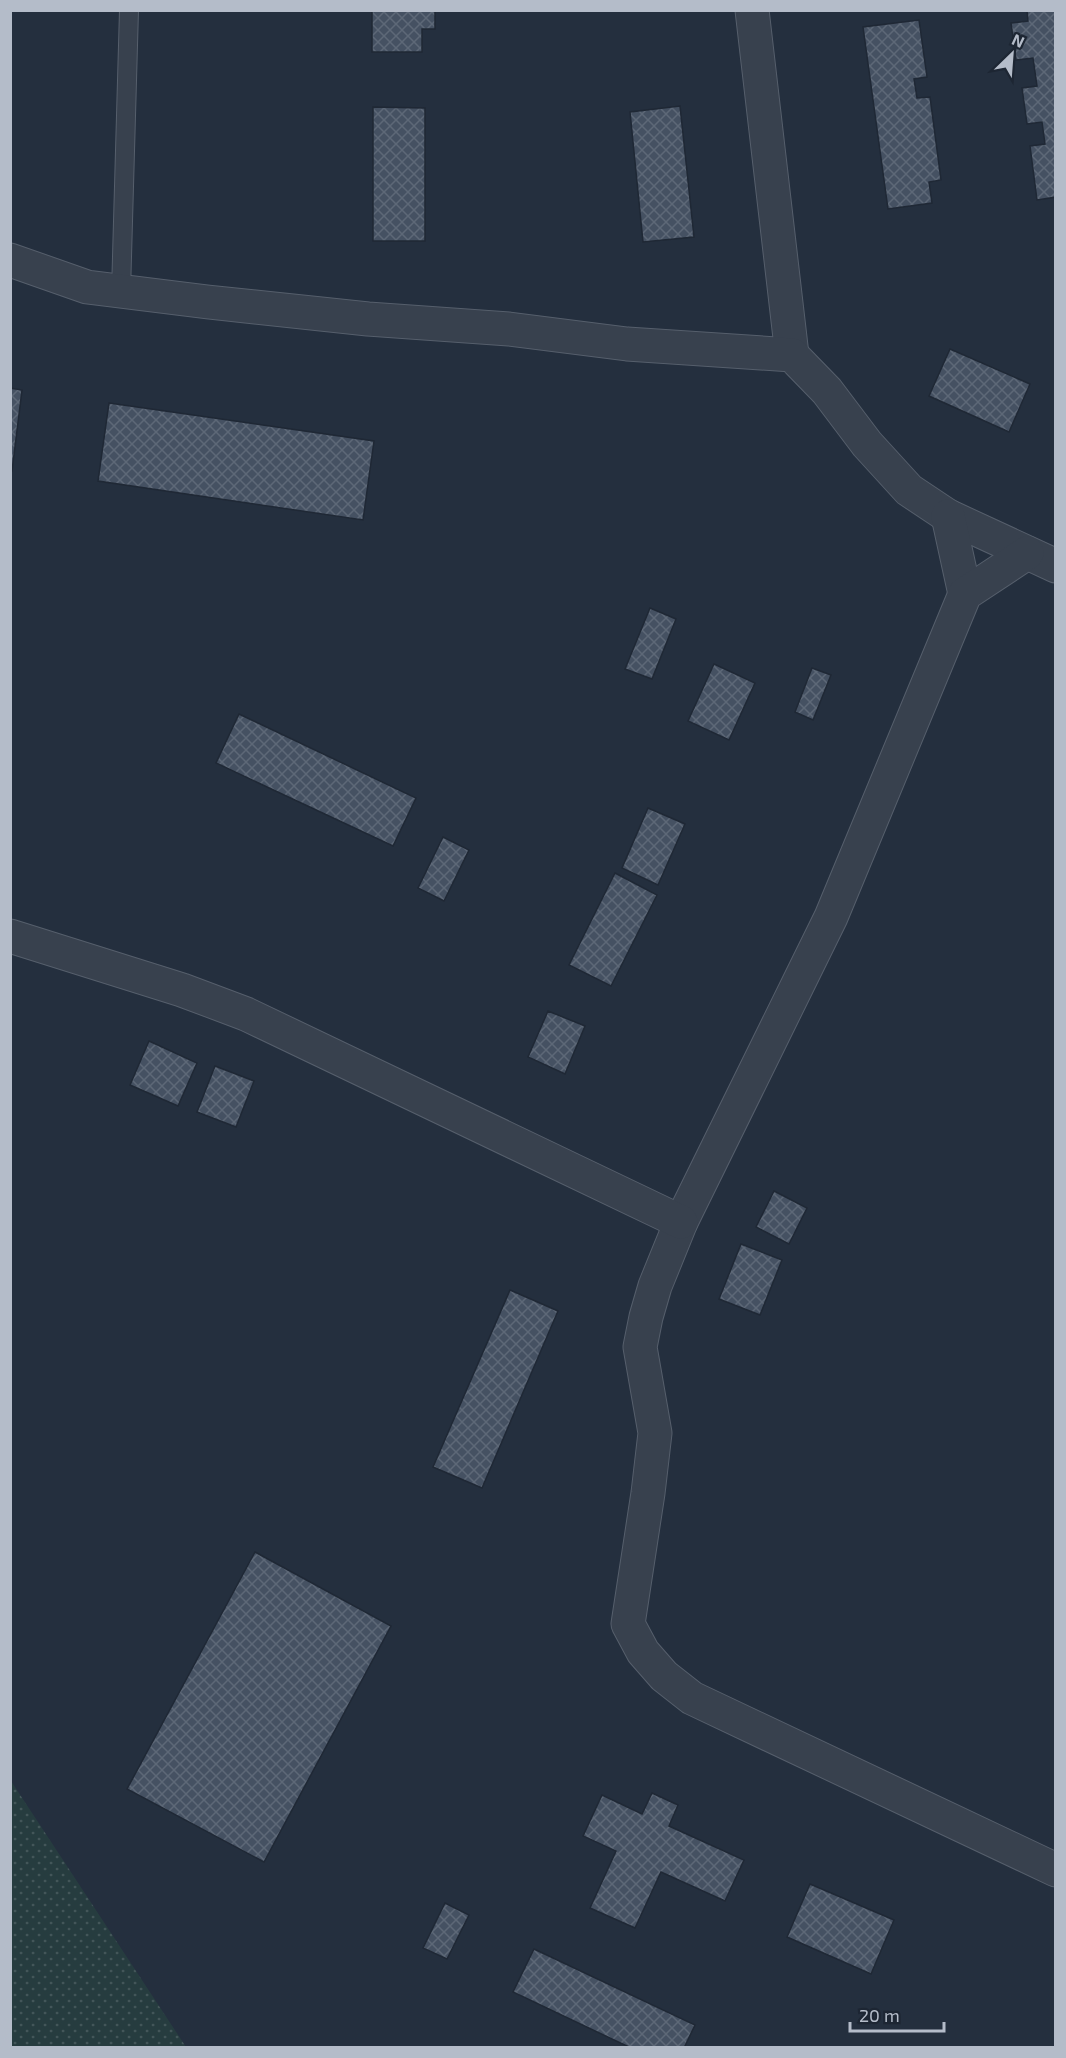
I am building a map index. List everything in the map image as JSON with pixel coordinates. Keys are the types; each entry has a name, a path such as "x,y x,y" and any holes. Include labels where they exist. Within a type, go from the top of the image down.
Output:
{"street":[{"path":"752,10 792,355 827,391 867,444 909,490 948,516 1041,560"},
{"path":"10,260 87,287 121,292 368,319 509,329 627,344 792,355"},
{"path":"948,516 965,594 831,917 681,1222 655,1286 646,1317 640,1347 655,1433 628,1624 643,1653 664,1676 692,1698 1056,1870"},
{"path":"965,594 1041,560"},
{"path":"10,936 182,990 246,1014 681,1222"}],"lane":[{"path":"121,292 129,10"}],"green space":[{"path":"11,1781 186,2047 11,2047"}],"building":[{"path":"372,10 435,10 435,29 422,29 422,52 372,52"},
{"path":"1056,10 1056,197 1037,200 1030,146 1045,144 1042,122 1027,124 1022,88 1037,86 1033,58 1016,60 1011,23 1028,21 1027,11"},
{"path":"919,20 927,77 914,79 917,98 930,97 941,180 929,182 932,203 888,209 863,27"},
{"path":"680,106 694,237 643,242 630,112"},
{"path":"373,107 425,108 425,241 373,241"},
{"path":"950,349 1030,384 1009,432 929,396"},
{"path":"10,388 22,390 12,471 10,471"},
{"path":"109,403 374,441 363,520 98,481"},
{"path":"650,608 676,619 652,679 625,669"},
{"path":"714,664 755,683 729,740 688,721"},
{"path":"812,668 831,675 813,720 795,712"},
{"path":"239,714 416,798 393,846 216,763"},
{"path":"648,808 685,824 658,885 622,868"},
{"path":"443,837 469,850 444,901 418,888"},
{"path":"615,873 657,895 611,986 569,965"},
{"path":"548,1011 585,1026 565,1074 528,1057"},
{"path":"149,1041 197,1063 178,1106 130,1085"},
{"path":"215,1066 254,1081 236,1127 197,1112"},
{"path":"774,1191 807,1208 789,1244 756,1227"},
{"path":"741,1244 782,1260 760,1315 719,1299"},
{"path":"510,1290 558,1311 482,1488 433,1467"},
{"path":"255,1552 391,1626 264,1862 127,1789"},
{"path":"652,1793 678,1805 669,1826 744,1860 725,1901 661,1872 635,1928 590,1908 616,1851 583,1836 602,1795 642,1814"},
{"path":"810,1884 894,1920 871,1974 787,1937"},
{"path":"445,1903 469,1915 447,1959 423,1948"},
{"path":"534,1949 695,2025 684,2048 631,2048 513,1992"}]}
